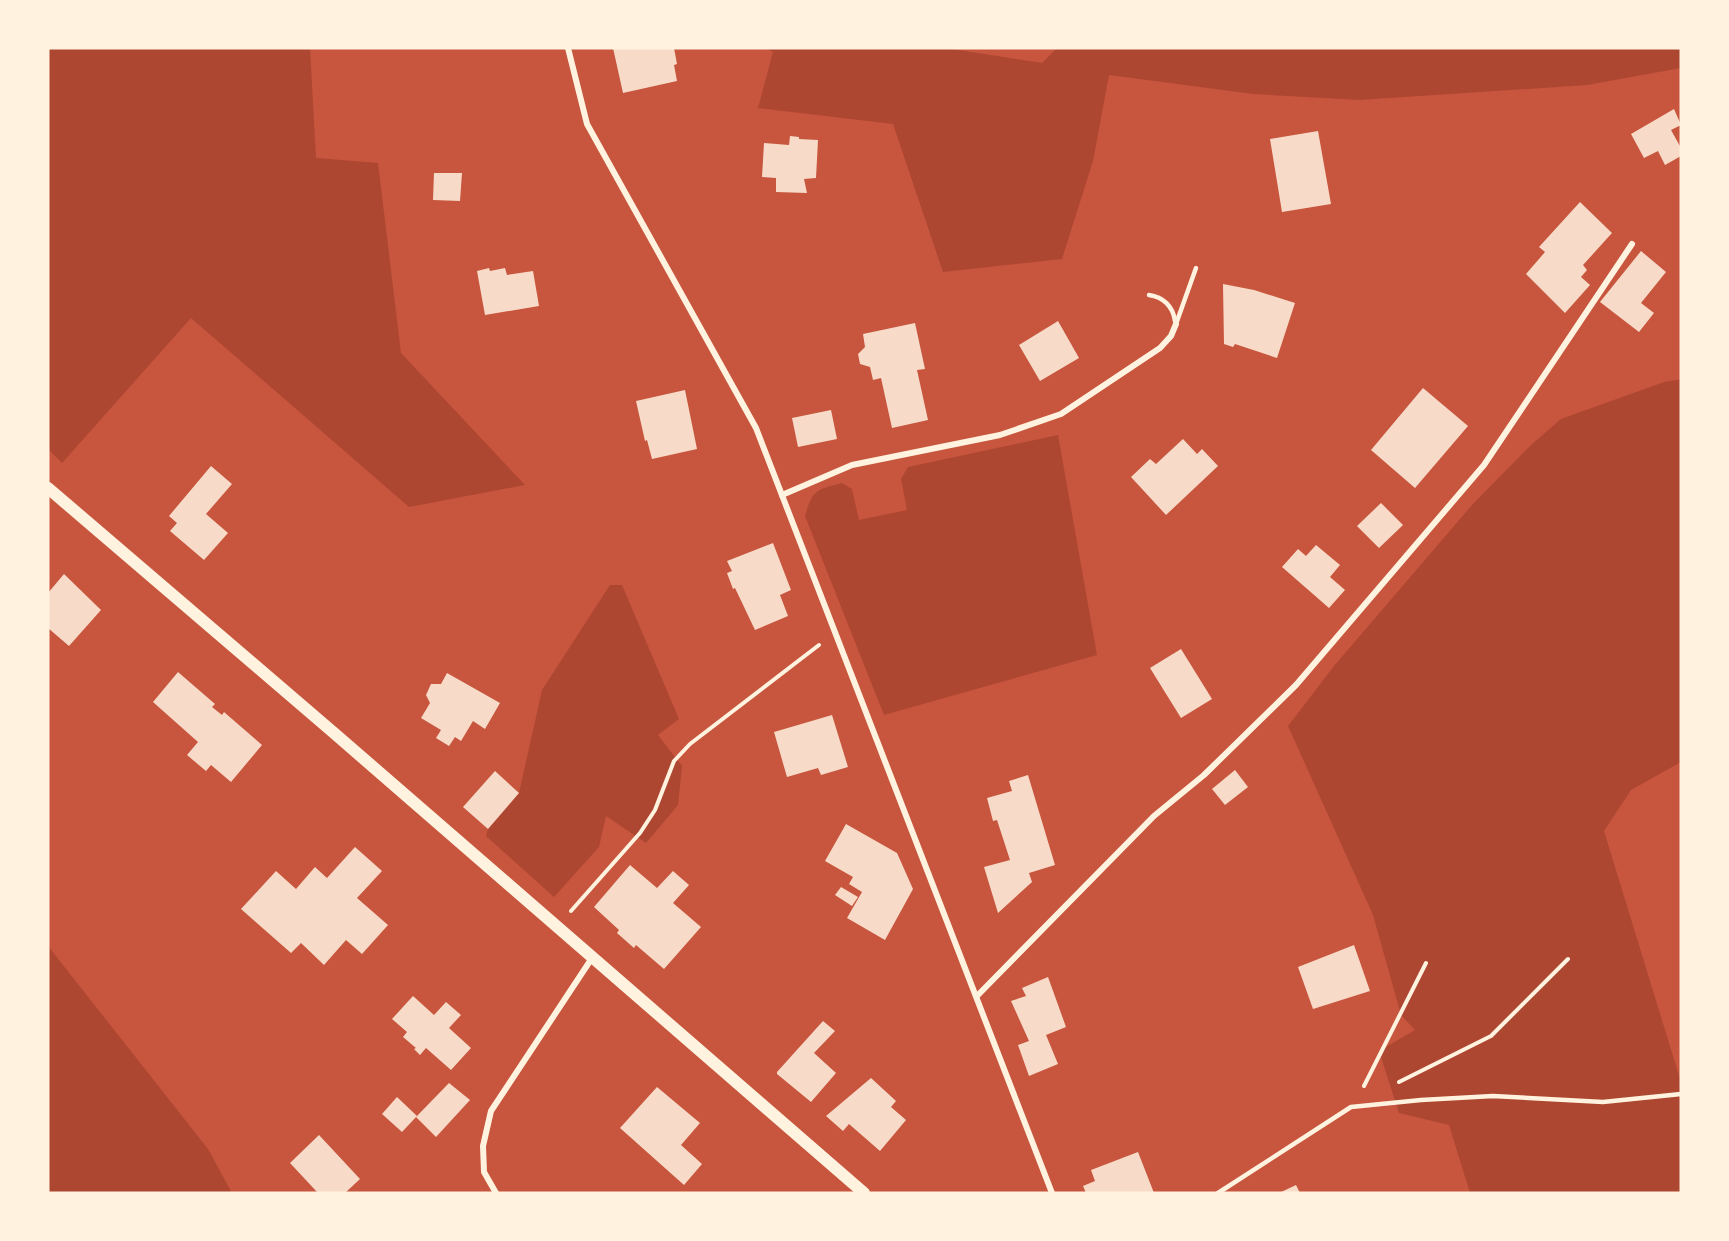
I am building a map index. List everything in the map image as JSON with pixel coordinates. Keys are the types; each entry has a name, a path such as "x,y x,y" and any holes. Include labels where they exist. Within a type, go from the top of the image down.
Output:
{"main road":[{"path":"48,488 864,1193"}],"street":[{"path":"568,48 587,124 756,428 1052,1193"},
{"path":"977,996 1154,816 1204,774 1296,685 1484,465 1632,244"},
{"path":"782,495 852,465 1000,435 1061,414 1160,348 1171,336 1176,324"},
{"path":"496,1193 484,1172 483,1146 491,1111 592,958"}],"lane":[{"path":"1176,324 1196,268"},
{"path":"1149,295 1157,296 1169,305 1176,324"},
{"path":"1218,1193 1351,1107 1493,1096 1603,1102 1681,1094"}],"path":[{"path":"556,927 640,833 655,810 674,761 690,744 836,633"},
{"path":"1397,1083 1491,1036 1568,959"},
{"path":"1351,1107 1368,1079 1426,963"}],"shaded area":[{"path":"48,48 310,48 316,158 378,163 401,353 525,485 409,507 191,318 62,463 48,449"},
{"path":"765,48 946,48 1042,63 1057,48 1681,48 1681,68 1587,85 1359,100 1253,94 1109,75 1093,161 1062,259 943,272 893,124 758,108 773,52"},
{"path":"1681,379 1681,762 1631,790 1604,831 1681,1082 1681,1193 1470,1193 1449,1125 1399,1113 1379,1051 1415,1030 1401,1015 1373,915 1288,726 1334,666 1472,505 1531,445 1561,419 1664,382"},
{"path":"1058,435 1097,655 884,715 805,516 810,500 821,489 842,483 852,489 859,520 907,510 901,479 908,467"},
{"path":"610,585 622,585 679,719 658,735 682,766 678,805 646,843 606,816 599,847 554,897 486,836 488,829 519,793 542,690"},
{"path":"48,946 208,1149 232,1193 48,1193"}],"building":[{"path":"613,48 674,48 677,81 623,93"},
{"path":"1674,109 1681,125 1671,130 1681,148 1681,156 1665,165 1658,151 1644,158 1631,134"},
{"path":"1318,131 1331,204 1282,212 1270,139"},
{"path":"790,136 818,140 816,178 804,179 807,193 776,192 776,178 762,177 764,143 789,145"},
{"path":"434,173 462,173 460,201 433,200"},
{"path":"1580,202 1612,233 1583,265 1587,270 1581,277 1590,285 1565,313 1526,274 1545,252 1539,247"},
{"path":"1641,251 1666,272 1641,303 1654,313 1639,332 1600,302"},
{"path":"489,268 490,271 505,268 507,275 533,271 539,306 485,315 477,271"},
{"path":"1223,284 1254,290 1295,303 1277,358 1235,344 1233,347 1224,344"},
{"path":"1058,321 1079,358 1040,381 1019,345"},
{"path":"915,323 925,369 917,370 928,420 892,428 881,378 873,380 870,367 860,364 858,354 865,347 863,334"},
{"path":"1423,388 1468,426 1415,488 1371,450"},
{"path":"685,390 697,449 652,459 647,440 645,441 636,401"},
{"path":"831,410 837,439 798,447 792,418"},
{"path":"1183,439 1197,454 1202,449 1218,466 1166,515 1131,477 1150,459 1156,464"},
{"path":"211,466 232,484 206,514 228,533 204,560 170,531 177,523 169,516"},
{"path":"1381,503 1403,525 1379,548 1357,526"},
{"path":"773,543 791,590 780,595 788,616 755,630 735,588 733,589 727,573 732,571 727,561"},
{"path":"1316,545 1340,565 1330,577 1345,590 1329,608 1282,567 1298,549 1306,556"},
{"path":"64,574 101,610 69,646 48,628 48,593"},
{"path":"1181,649 1212,699 1181,718 1150,668"},
{"path":"178,672 215,704 212,707 222,715 224,712 262,745 231,782 211,765 206,771 187,755 198,742 153,702"},
{"path":"447,673 500,703 485,729 473,721 461,741 455,737 449,746 436,738 441,730 421,718 430,703 426,695 431,684 441,684"},
{"path":"832,715 848,767 821,775 818,768 787,777 774,732"},
{"path":"1235,770 1248,787 1225,805 1212,789"},
{"path":"495,771 519,793 488,829 463,807"},
{"path":"1028,775 1055,865 1029,873 1032,882 998,913 984,867 1010,860 997,820 993,821 987,798 1012,791 1009,781"},
{"path":"846,824 897,853 913,889 885,940 847,918 862,892 849,884 853,877 825,861"},
{"path":"355,847 382,871 357,898 388,925 362,954 346,940 324,965 301,943 291,953 241,909 276,871 296,889 315,867 327,878"},
{"path":"630,865 657,888 673,871 689,885 673,903 701,927 664,969 636,945 634,948 617,933 619,930 594,907"},
{"path":"841,887 858,897 852,906 835,895"},
{"path":"1354,945 1370,991 1313,1009 1298,967"},
{"path":"1048,977 1066,1027 1046,1035 1058,1064 1029,1076 1018,1045 1029,1041 1011,1001 1026,996 1022,988"},
{"path":"413,996 434,1015 446,1002 461,1015 449,1028 471,1048 451,1070 426,1048 420,1055 414,1049 416,1048 403,1037 407,1032 392,1019"},
{"path":"823,1021 835,1031 814,1053 836,1073 811,1102 777,1072"},
{"path":"871,1078 896,1101 891,1107 906,1120 880,1151 849,1124 843,1131 826,1116"},
{"path":"449,1083 470,1100 436,1137 416,1117"},
{"path":"657,1087 700,1123 681,1145 702,1164 684,1185 620,1128"},
{"path":"397,1097 417,1116 402,1132 382,1114"},
{"path":"319,1135 360,1179 345,1193 318,1193 290,1163"},
{"path":"1138,1152 1154,1193 1086,1193 1083,1186 1095,1181 1091,1170"},
{"path":"1296,1185 1300,1193 1279,1193"}]}
